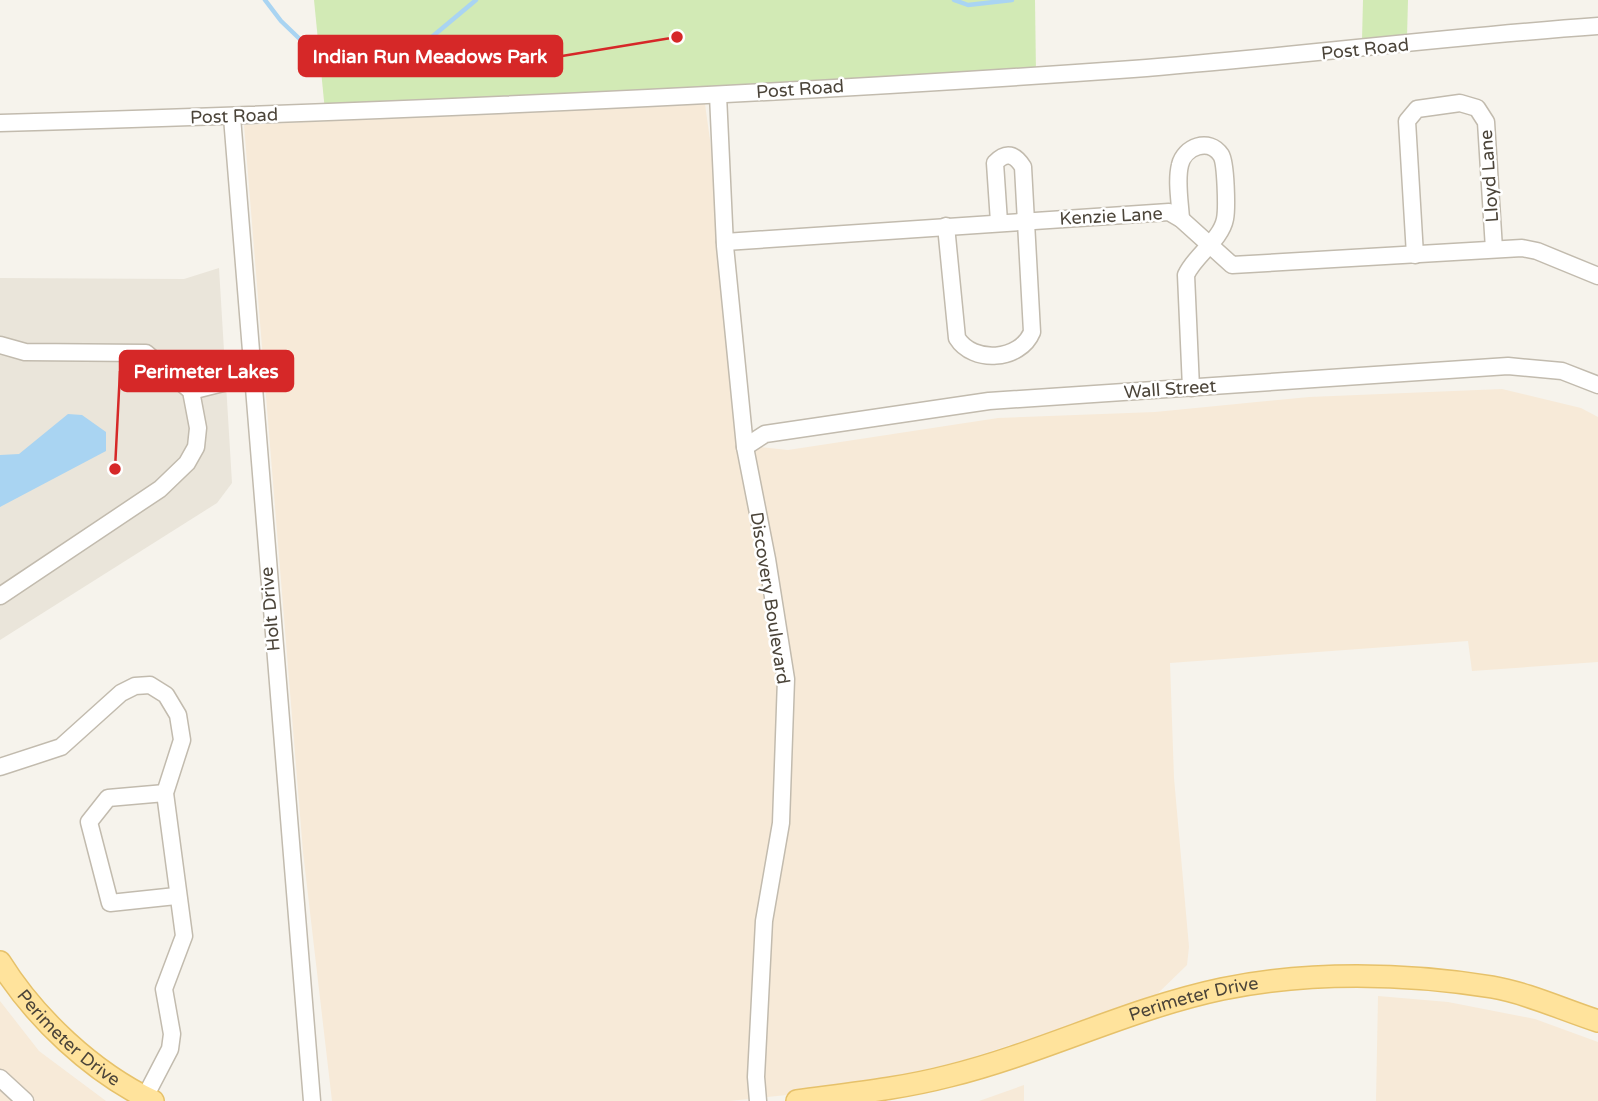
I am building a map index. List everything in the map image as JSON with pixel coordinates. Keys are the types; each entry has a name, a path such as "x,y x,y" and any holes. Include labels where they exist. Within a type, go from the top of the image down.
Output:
{"main road":[{"name":"Perimeter Drive","path":"0,962 33,1009 82,1053 149,1099"},
{"name":"Perimeter Drive","path":"797,1101 877,1091 950,1076 1146,1010 1223,989 1301,979 1403,977 1494,988 1598,1021"}],"street":[{"name":"Post Road","path":"0,123 232,117 718,95 1192,64 1598,26"},
{"name":"Discovery Boulevard","path":"718,95 725,243 745,447 768,559 786,679 781,823 764,921 758,1101"},
{"name":"Lloyd Lane","path":"1415,255 1408,121 1417,109 1460,103 1477,108 1486,122 1494,249"},
{"name":"Holt Drive","path":"232,117 312,1101"},
{"path":"1181,219 1179,167 1183,155 1205,145 1214,149 1224,163 1226,218 1222,229 1192,261 1186,275 1191,388"},
{"path":"946,226 957,338 964,349 982,356 1019,350 1028,343 1032,332 1023,167 1018,158 1009,154 1001,156 995,163 999,222"},
{"name":"Kenzie Lane","path":"725,243 1169,212 1181,219 1232,265 1494,249 1537,251 1598,276"},
{"path":"0,345 25,352 146,353 191,391 198,428 196,447 187,463 160,489 0,596"},
{"name":"Wall Street","path":"745,447 765,434 918,409 989,401 1508,366 1562,370 1598,384"},
{"path":"191,391 251,376"},
{"path":"0,768 61,747 121,693 135,687 150,685 166,695 178,715 182,740 165,793 176,896 184,936 164,989 172,1034 170,1049 149,1099"},
{"path":"165,793 108,798 89,822 110,903 176,896"},
{"path":"0,1078 25,1101"}],"shaded area":[{"path":"705,104 718,197 736,424 760,447 788,450 998,418 1155,412 1309,397 1502,389 1581,408 1598,417 1598,662 1472,671 1468,641 1170,663 1174,778 1189,947 1187,965 1152,999 964,1060 895,1077 797,1094 729,1101 332,1101 303,852 244,125"},
{"path":"219,268 232,483 217,503 0,640 0,278 184,279"},
{"path":"1378,996 1448,1002 1535,1019 1598,1042 1598,1101 1376,1101"},
{"path":"0,1001 39,1051 106,1101 0,1101"},
{"path":"1024,1085 1024,1101 979,1101"}],"green space":[{"path":"314,0 1035,0 1036,74 325,111"},
{"path":"1363,0 1408,0 1407,37 1362,40"}],"water":[{"path":"68,414 82,415 106,432 106,451 0,507 0,455 19,454"}],"waterway":[{"path":"265,0 281,21 305,44 332,56 387,44 427,41 476,0"},
{"path":"954,0 968,5 1012,0"}],"place":[{"name":"Indian Run Meadows Park","path":"677,37"},
{"name":"Perimeter Lakes","path":"115,469"}]}
